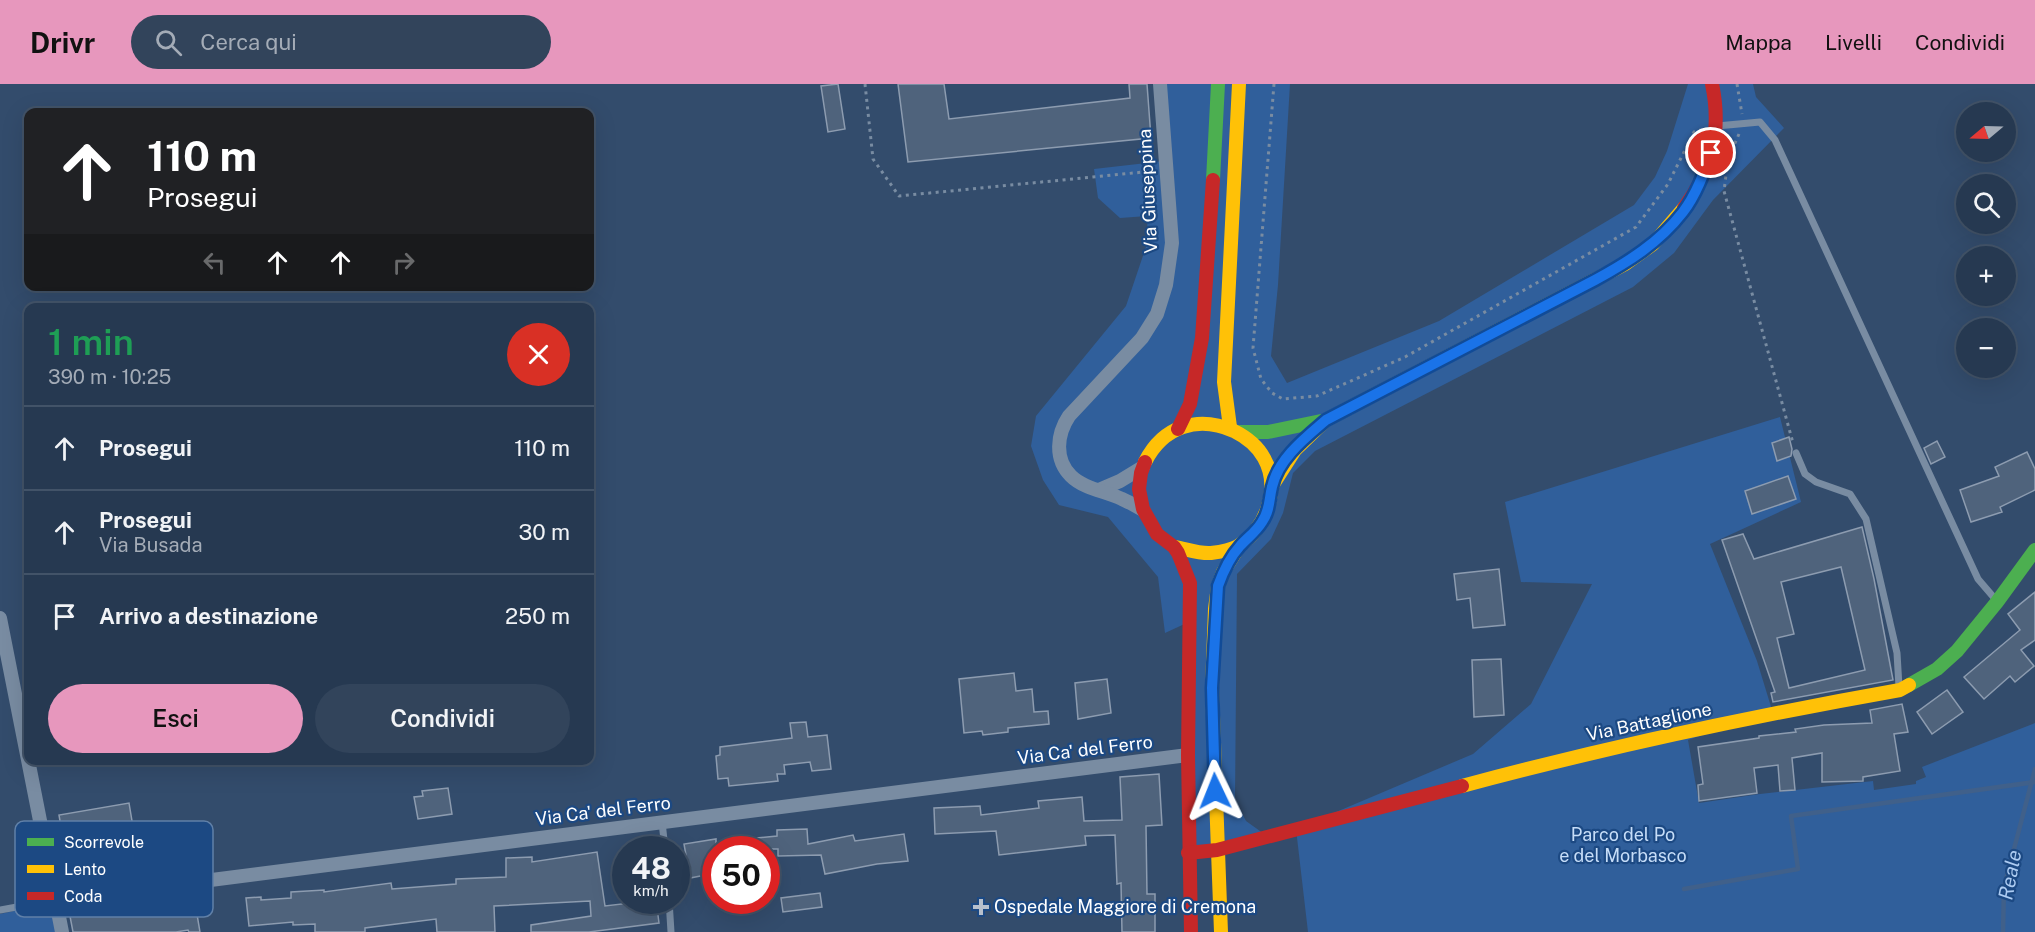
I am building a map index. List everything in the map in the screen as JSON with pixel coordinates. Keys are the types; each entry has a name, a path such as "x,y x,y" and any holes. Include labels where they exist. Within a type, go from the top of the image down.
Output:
{"main road":[{"path":"1178,429 1190,404 1202,338 1208,276 1218,84"},
{"path":"1175,548 1191,554 1208,555 1225,552 1240,545 1254,534 1264,520 1270,503 1272,486 1269,470 1263,455 1253,442 1235,430 1224,382 1239,84"},
{"path":"1272,486 1284,461 1301,441 1326,420 1595,280 1628,262 1653,244 1684,211 1711,153 1717,126 1712,84"},
{"path":"1191,932 1188,853 1190,583 1175,548 1156,531 1143,510 1140,481 1143,467 1157,444 1178,429 1195,423 1213,423 1235,430 1268,432 1326,420"},
{"path":"1221,932 1212,688 1218,586 1223,572 1240,545"},
{"name":"Via Battaglione","path":"1188,853 1217,850 1578,755 1793,709 1900,690 1937,669 1957,651 2035,550"},
{"path":"1188,755 1213,752"}],"street":[{"name":"Via Giuseppina","path":"1143,510 1122,498 1084,484 1072,476 1059,452 1059,438 1069,416 1142,338 1156,314 1166,285 1172,243 1160,84"},
{"path":"1100,490 1143,467"},
{"path":"0,618 24,741"},
{"name":"Via Ca' del Ferro","path":"213,879 1188,755"},
{"path":"29,765 40,821"},
{"path":"59,917 62,932"}],"lane":[{"path":"1717,126 1760,122 1774,140 1978,579 1997,602"},
{"path":"1796,453 1805,474 1816,482 1850,494 1866,519 1897,652 1900,690"},
{"path":"662,821 663,836"},
{"path":"0,910 15,907"},
{"path":"670,914 671,932"}],"path":[{"path":"865,84 873,159 899,196 1166,170"},
{"path":"1274,84 1252,348 1261,379 1272,393 1283,399 1317,396 1405,357 1636,227 1668,184 1694,132 1717,126"},
{"path":"1737,84 1744,124 1728,159 1724,191 1796,453"}],"green space":[{"path":"1158,84 1290,84 1278,285 1271,356 1287,383 1439,321 1634,205 1655,177 1667,151 1688,84 1753,84 1756,97 1784,128 1713,200 1674,253 1633,287 1315,451 1293,473 1283,513 1271,539 1237,574 1235,800 1246,821 1267,836 1189,854 1191,621 1165,633 1158,577 1108,517 1059,505 1043,480 1031,446 1036,416 1126,306 1148,241 1147,216 1120,218 1098,198 1094,169 1164,161"},
{"name":"Parco del Po e del Morbasco","path":"1780,417 1801,502 1710,544 1757,661 1772,710 1688,740 1699,803 1873,781 1874,790 1916,784 1916,781 1926,777 1922,767 2035,723 2035,932 1308,932 1296,829 1473,754 1531,704 1592,584 1521,582 1505,502"},
{"path":"15,911 15,917 60,917 63,932 0,932 0,914"}],"building":[{"path":"838,84 845,129 828,132 821,86"},
{"path":"898,84 944,84 949,119 1130,98 1129,84 1147,84 1151,138 908,162"},
{"path":"1789,437 1791,456 1777,461 1772,443"},
{"path":"1937,441 1945,457 1931,464 1924,448"},
{"path":"2027,452 2035,469 2035,490 2000,507 2002,512 1971,522 1960,490 1999,476 1995,467"},
{"path":"1788,476 1796,499 1752,514 1745,491"},
{"path":"1862,527 1893,680 1773,702 1771,693 1775,692 1722,540 1743,534 1754,559","holes":["1841,567 1865,670 1789,688 1777,638 1794,634 1781,582"]},
{"path":"1499,569 1505,625 1473,628 1470,598 1457,600 1454,574"},
{"path":"2035,592 2035,640 2021,650 2034,666 2015,682 2010,676 1984,699 1964,677 2020,630 2008,614"},
{"path":"1501,659 1504,715 1474,717 1472,660"},
{"path":"1014,673 1016,691 1032,689 1034,712 1048,711 1049,724 1008,728 1008,732 983,735 982,731 964,733 959,679"},
{"path":"1107,679 1111,713 1078,719 1075,683"},
{"path":"1947,690 1963,712 1932,734 1917,712"},
{"path":"1902,704 1908,732 1894,734 1900,771 1863,777 1863,781 1822,782 1822,753 1792,758 1795,790 1780,791 1778,765 1754,768 1757,793 1699,801 1698,785 1703,784 1698,747 1796,732 1795,729 1824,725 1872,723 1870,710"},
{"path":"806,722 808,737 827,735 831,769 812,771 810,762 784,765 785,774 777,774 778,781 729,786 728,778 718,779 716,756 720,755 720,747 792,738 790,723"},
{"path":"1159,774 1162,825 1146,826 1147,894 1155,894 1155,932 1122,932 1121,883 1117,884 1115,835 1085,836 1086,845 999,855 996,831 935,834 934,808 980,806 981,815 1039,808 1038,801 1082,797 1084,821 1122,820 1120,777"},
{"path":"448,788 452,814 418,819 414,797 423,796 422,791"},
{"path":"129,803 132,821 60,821 59,815"},
{"path":"807,829 808,844 853,835 855,841 904,834 908,861 877,864 825,874 821,855 780,856 780,836 777,836 777,830"},
{"path":"702,841 702,876 690,878 690,843"},
{"path":"597,852 605,906 612,905 612,914 658,914 659,923 589,932 531,932 531,925 591,916 590,901 494,906 495,932 437,932 436,919 365,928 365,932 315,932 315,924 293,925 293,922 249,926 246,898 261,897 261,900 291,898 291,892 324,890 324,892 391,883 392,889 456,884 456,879 506,877 506,858 532,857 532,862"},
{"path":"820,893 822,907 783,912 781,898"},
{"path":"70,917 197,917 200,932 189,932 188,930 73,932"}],"waterway":[{"name":"Reale","path":"2003,932 2004,887 2035,769"},
{"path":"1684,889 1798,869 1791,816 2035,782"}],"traffic: fast":[{"path":"1213,180 1218,84"},
{"path":"1240,432 1268,432 1321,421"},
{"path":"1909,685 1937,669 1957,651 2035,550"}],"traffic: slow":[{"path":"1230,427 1224,382 1239,84"},
{"path":"1272,486 1295,450 1326,420 1625,264 1653,244 1684,208"},
{"path":"1145,462 1161,440 1172,432 1195,424 1207,424 1221,426 1247,439 1261,453 1269,470 1271,495 1268,507 1263,519 1248,539 1225,551 1211,553 1175,547"},
{"path":"1221,932 1212,688 1215,609 1218,586 1223,572 1240,545"},
{"path":"1462,786 1626,745 1790,710 1900,690 1909,685"}],"traffic: jam":[{"path":"1684,208 1702,179 1712,149 1716,118 1712,84"},
{"path":"1178,429 1190,404 1202,338 1213,180"},
{"path":"1145,462 1139,489 1143,509 1157,534 1178,553 1190,583 1188,755 1191,932"},
{"path":"1188,853 1217,850 1462,786"}],"place":[{"name":"Ospedale Maggiore di Cremona","path":"981,907"}],"route":[{"path":"1215,791 1212,688 1218,586 1223,572 1240,545 1254,534 1264,520 1270,503 1272,486 1284,461 1301,441 1326,420 1595,280 1628,262 1653,244 1684,211 1711,153"}]}
